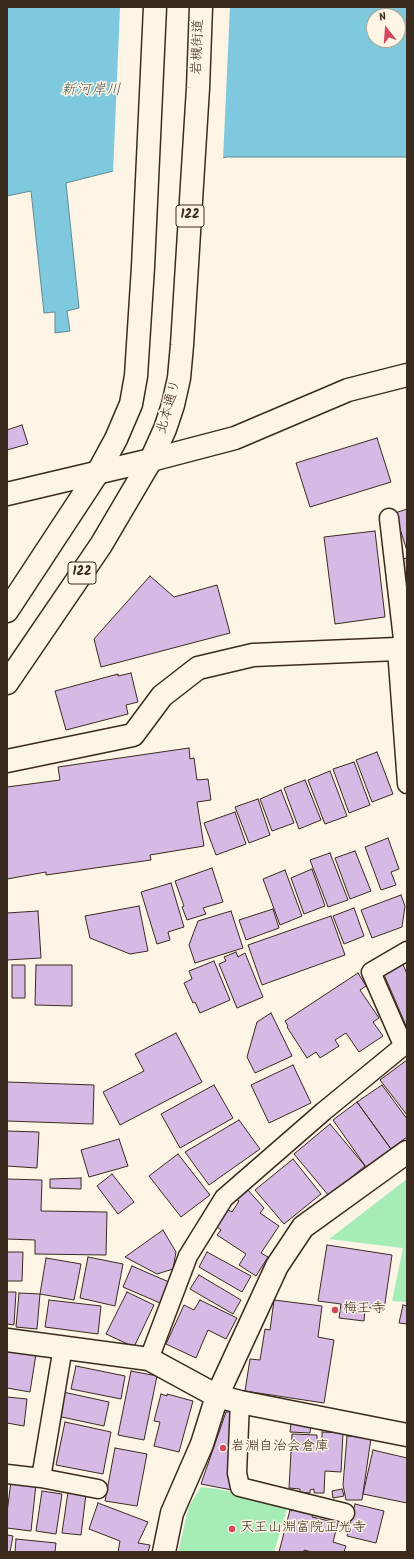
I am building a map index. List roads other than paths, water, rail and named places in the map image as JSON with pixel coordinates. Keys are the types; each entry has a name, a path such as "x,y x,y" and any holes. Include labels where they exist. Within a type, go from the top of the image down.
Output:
{"main road":[{"path":"7,611 97,474 116,439 131,404 136,376 155,7"},
{"name":"岩槻街道","path":"198,88 201,7"},
{"name":"北本通り","path":"7,683 101,545 151,460 165,429 173,405 179,378 182,345 198,88"},
{"path":"7,494 97,474 235,438 348,390 407,375"},
{"path":"7,761 133,735 162,696 198,668 253,655 403,648"},
{"path":"164,1552 172,1513 202,1444 217,1396 277,1266 302,1226 407,1152"},
{"path":"7,1340 149,1359 217,1396 240,1402 407,1435"}],"lane":[{"path":"389,518 403,648 402,739 407,784"},
{"path":"149,1359 188,1256 224,1198 405,1044 371,972 407,951"},
{"path":"41,1478 63,1347"},
{"path":"240,1402 237,1473 240,1487 345,1513"},
{"path":"7,1474 41,1478 98,1489"}],"water":[{"name":"新河岸川","path":"7,7 407,7 407,157 228,157 113,171 66,183 79,308 67,311 70,331 55,333 55,312 44,313 31,191 7,196"}],"place":[{"name":"梅王寺","path":"335,1310"},
{"name":"岩淵自治会倉庫","path":"223,1448"},
{"name":"天王山淵富院正光寺","path":"232,1529"}]}
